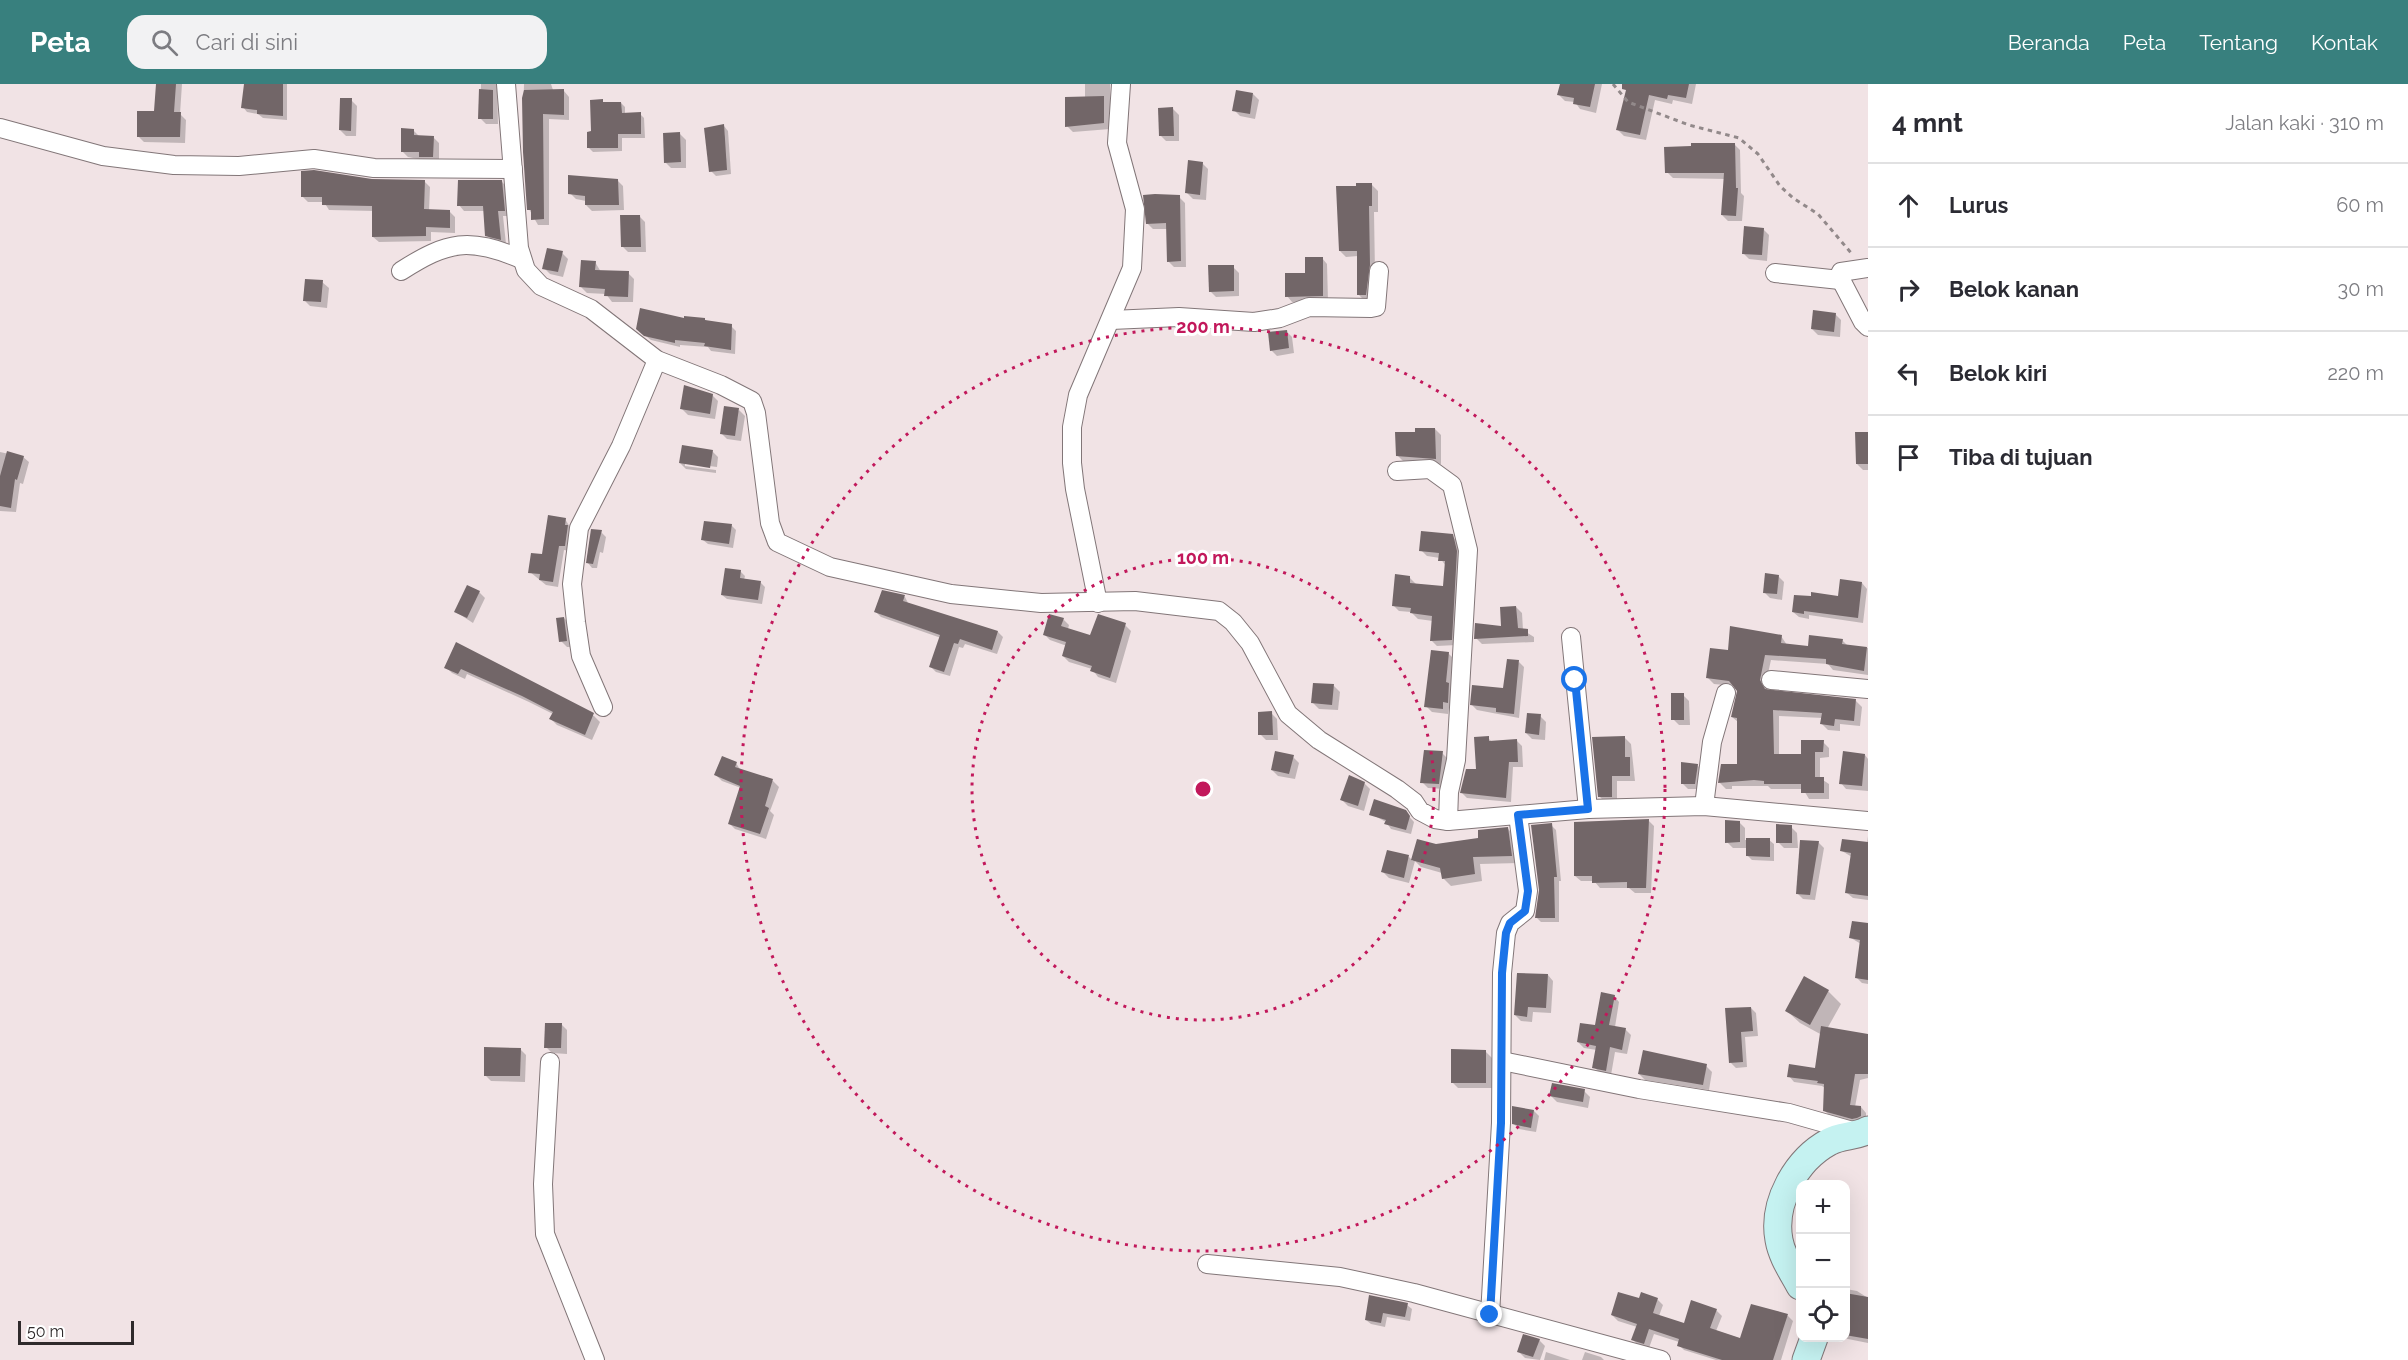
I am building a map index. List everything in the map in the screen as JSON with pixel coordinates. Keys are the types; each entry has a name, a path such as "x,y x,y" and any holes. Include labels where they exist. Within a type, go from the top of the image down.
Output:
{"main road":[{"path":"1796,1279 1784,1259 1778,1238 1779,1210 1791,1177 1825,1144 1840,1136 1866,1133"},
{"path":"1806,1360 1813,1342"}],"street":[{"path":"506,84 522,259 526,270 541,286 591,309 657,360 721,385 754,404 770,522 774,537 784,546 830,567 951,594 1041,603 1136,601 1219,611 1233,622 1250,644 1288,714 1319,740 1397,789 1420,811 1435,819 1448,821 1588,809 1704,806 1868,821"},
{"path":"1098,603 1074,480 1072,427 1078,395 1132,268 1135,209 1117,143 1121,84"},
{"path":"0,128 103,156 174,165 239,166 314,159 374,168 513,169"},
{"path":"401,271 444,247 454,245 495,248 522,259"},
{"path":"1866,268 1840,272 1840,280 1868,327"},
{"path":"1111,320 1179,318 1254,322 1280,318 1309,307 1371,308 1376,307 1379,271"},
{"path":"1775,273 1840,280"},
{"path":"603,706 581,656 576,622 572,584 579,528 621,446 657,360"},
{"path":"1397,471 1430,469 1452,485 1468,550 1456,760 1449,792 1448,821"},
{"path":"1571,637 1588,809"},
{"path":"1771,680 1868,689"},
{"path":"1704,806 1712,742 1726,693"},
{"path":"1490,1315 1501,1123 1502,973 1506,933 1510,923 1525,911 1528,891 1518,815"},
{"path":"1502,1061 1639,1089 1789,1113 1866,1133"},
{"path":"550,1062 543,1184 545,1234 595,1360"},
{"path":"1207,1264 1340,1277 1414,1293 1661,1360"}],"path":[{"path":"1613,84 1628,102 1689,124 1739,138 1758,154 1780,186 1793,198 1818,214 1866,268"}],"building":[{"path":"156,84 176,84 174,112 181,112 180,137 137,137 137,111 154,111"},
{"path":"244,84 283,84 283,116 257,114 257,110 241,108"},
{"path":"1560,84 1595,84 1590,107 1573,104 1574,98 1557,95"},
{"path":"1622,84 1689,84 1686,98 1668,95 1667,99 1649,95 1640,135 1616,130 1626,90 1622,89"},
{"path":"479,89 493,90 493,119 478,119"},
{"path":"564,89 564,115 543,114 544,219 531,220 531,210 527,210 523,152 522,98 524,90"},
{"path":"1236,90 1253,93 1250,114 1232,111"},
{"path":"1104,96 1104,123 1065,127 1065,97"},
{"path":"340,98 352,98 351,131 339,130"},
{"path":"603,99 603,102 621,102 622,113 641,112 641,134 618,134 618,148 587,148 587,132 591,131 590,100"},
{"path":"1173,107 1174,136 1159,136 1158,108"},
{"path":"724,124 727,170 709,172 704,128"},
{"path":"401,128 414,129 414,135 434,136 433,157 419,157 419,152 401,152"},
{"path":"680,132 681,162 664,163 663,133"},
{"path":"1691,143 1735,143 1736,188 1738,188 1736,216 1721,215 1724,173 1665,173 1664,147 1691,146"},
{"path":"1188,160 1203,162 1200,195 1185,193"},
{"path":"314,170 372,179 425,180 424,209 450,210 450,228 426,227 426,236 372,237 372,206 322,205 322,197 301,197 301,171"},
{"path":"568,175 618,179 619,205 585,205 585,196 568,194"},
{"path":"458,180 502,180 505,211 498,211 501,240 485,236 483,206 457,206"},
{"path":"1356,183 1372,183 1372,206 1369,206 1370,265 1366,295 1357,295 1357,251 1339,251 1336,186 1356,186"},
{"path":"1143,195 1180,195 1181,261 1167,262 1166,223 1146,224"},
{"path":"620,215 640,215 641,247 621,247"},
{"path":"1744,226 1764,228 1762,255 1742,254"},
{"path":"547,248 563,251 558,272 542,269"},
{"path":"1305,257 1323,257 1323,296 1285,297 1285,273 1305,273"},
{"path":"581,260 596,261 595,270 629,271 628,297 604,296 605,289 579,287"},
{"path":"1208,265 1234,265 1234,291 1209,292"},
{"path":"305,279 323,280 321,302 303,301"},
{"path":"640,308 684,318 684,316 705,318 705,320 732,324 731,350 704,346 705,343 675,340 675,343 644,336 636,329"},
{"path":"1813,310 1836,313 1834,332 1811,329"},
{"path":"1287,330 1289,348 1270,351 1268,332"},
{"path":"684,385 713,394 710,414 680,409"},
{"path":"724,406 739,408 735,436 720,434"},
{"path":"1415,428 1435,428 1436,459 1396,456 1395,432 1415,432"},
{"path":"1855,432 1868,432 1868,464 1856,464"},
{"path":"682,445 713,450 710,468 679,463"},
{"path":"7,451 24,456 17,480 15,479 11,508 0,506 0,476"},
{"path":"548,515 566,518 565,525 568,525 565,546 559,546 553,582 539,580 540,574 528,573 531,553 542,554"},
{"path":"704,521 732,524 729,544 701,540"},
{"path":"591,529 602,530 593,564 586,563"},
{"path":"1421,531 1453,534 1457,551 1452,640 1430,641 1432,616 1410,613 1411,608 1392,606 1395,574 1410,576 1410,583 1443,586 1445,561 1438,561 1439,553 1419,551"},
{"path":"725,568 741,570 740,578 761,581 758,600 721,595"},
{"path":"1765,573 1779,575 1777,594 1763,593"},
{"path":"1840,579 1862,582 1858,618 1804,611 1804,614 1792,612 1794,595 1811,596 1811,592 1838,596"},
{"path":"467,585 480,591 467,618 454,612"},
{"path":"882,590 905,595 903,601 998,631 992,650 960,639 958,644 954,643 944,672 929,667 940,635 874,612"},
{"path":"1516,606 1518,628 1528,629 1528,636 1474,639 1475,623 1501,626 1500,607"},
{"path":"1049,614 1064,618 1061,626 1090,635 1098,614 1126,623 1110,678 1090,671 1092,666 1062,656 1066,642 1043,635"},
{"path":"564,617 567,641 559,642 556,618"},
{"path":"1730,626 1782,635 1781,643 1808,646 1809,635 1843,639 1842,644 1867,647 1864,671 1826,664 1826,659 1765,655 1760,680 1765,689 1856,699 1854,721 1835,719 1834,726 1820,724 1822,713 1773,710 1774,754 1801,754 1801,740 1824,740 1823,752 1815,752 1815,777 1824,777 1824,793 1801,793 1801,784 1764,784 1764,781 1754,780 1718,783 1721,764 1737,764 1737,718 1731,717 1737,691 1729,681 1706,678 1710,648 1728,650"},
{"path":"456,642 594,713 585,735 549,719 553,712 522,696 461,669 458,674 444,668"},
{"path":"1431,650 1449,652 1446,682 1449,683 1448,703 1443,702 1443,709 1424,707"},
{"path":"1507,659 1519,660 1514,714 1496,712 1496,708 1470,705 1472,685 1503,688"},
{"path":"1313,683 1334,684 1332,705 1311,703"},
{"path":"1671,693 1684,693 1684,720 1671,720"},
{"path":"1272,711 1273,735 1258,735 1258,712"},
{"path":"1527,713 1541,714 1539,735 1525,733"},
{"path":"1489,736 1489,741 1517,739 1518,762 1509,762 1506,798 1460,793 1466,769 1476,769 1474,737"},
{"path":"1625,736 1625,757 1630,757 1630,776 1612,776 1612,797 1598,797 1592,737"},
{"path":"1424,750 1443,751 1439,784 1420,783"},
{"path":"1275,751 1294,755 1289,774 1271,770"},
{"path":"1843,751 1865,754 1862,786 1839,784"},
{"path":"722,756 737,762 735,767 773,779 765,806 769,808 760,834 728,824 740,786 714,775"},
{"path":"1681,762 1698,764 1695,784 1681,784"},
{"path":"1349,775 1365,782 1358,806 1340,800"},
{"path":"1374,799 1406,810 1410,816 1406,830 1384,824 1386,820 1369,815"},
{"path":"1649,819 1646,888 1627,888 1627,882 1592,883 1592,876 1574,876 1574,822"},
{"path":"1725,820 1740,821 1740,842 1725,843"},
{"path":"1552,823 1557,877 1554,877 1555,918 1535,918 1539,890 1531,825"},
{"path":"1776,824 1792,825 1792,843 1776,843"},
{"path":"1508,827 1512,856 1473,857 1475,874 1442,879 1440,868 1411,860 1417,839 1436,844 1478,838 1478,830"},
{"path":"1746,838 1770,838 1770,857 1746,856"},
{"path":"1842,839 1868,842 1868,896 1845,893 1851,853 1840,851"},
{"path":"1800,840 1819,841 1810,895 1796,894"},
{"path":"1387,850 1409,855 1404,878 1381,872"},
{"path":"1852,921 1868,923 1868,980 1855,978 1860,940 1849,938"},
{"path":"1517,973 1548,974 1546,1008 1528,1007 1527,1017 1514,1015"},
{"path":"1804,976 1829,990 1810,1025 1785,1011"},
{"path":"1601,992 1615,995 1609,1025 1626,1028 1622,1050 1610,1047 1606,1071 1592,1068 1596,1046 1577,1042 1580,1023 1595,1025"},
{"path":"1751,1007 1753,1031 1741,1032 1743,1062 1729,1063 1725,1008"},
{"path":"545,1023 562,1023 561,1048 544,1048"},
{"path":"1821,1026 1868,1034 1868,1074 1855,1074 1850,1105 1861,1106 1861,1116 1857,1118 1852,1119 1823,1111 1824,1084 1817,1083 1818,1081 1787,1077 1789,1064 1815,1068"},
{"path":"484,1047 521,1048 520,1076 484,1076"},
{"path":"1451,1049 1486,1050 1486,1083 1451,1083"},
{"path":"1643,1050 1707,1064 1703,1085 1638,1074"},
{"path":"1552,1083 1585,1089 1583,1102 1549,1096"},
{"path":"1512,1106 1534,1110 1531,1128 1512,1124"},
{"path":"1618,1292 1639,1298 1641,1292 1658,1298 1653,1313 1684,1323 1691,1300 1717,1309 1710,1328 1740,1338 1751,1304 1788,1314 1773,1360 1722,1360 1677,1346 1679,1339 1649,1329 1644,1344 1631,1340 1637,1324 1611,1315"},
{"path":"1850,1294 1868,1297 1868,1339 1850,1336"},
{"path":"1369,1295 1408,1303 1405,1317 1383,1313 1381,1323 1365,1320"},
{"path":"1523,1334 1540,1339 1533,1357 1517,1352"}],"route":[{"path":"1490,1315 1501,1123 1502,973 1506,933 1510,923 1525,911 1528,891 1518,815 1588,809 1575,680"}]}
